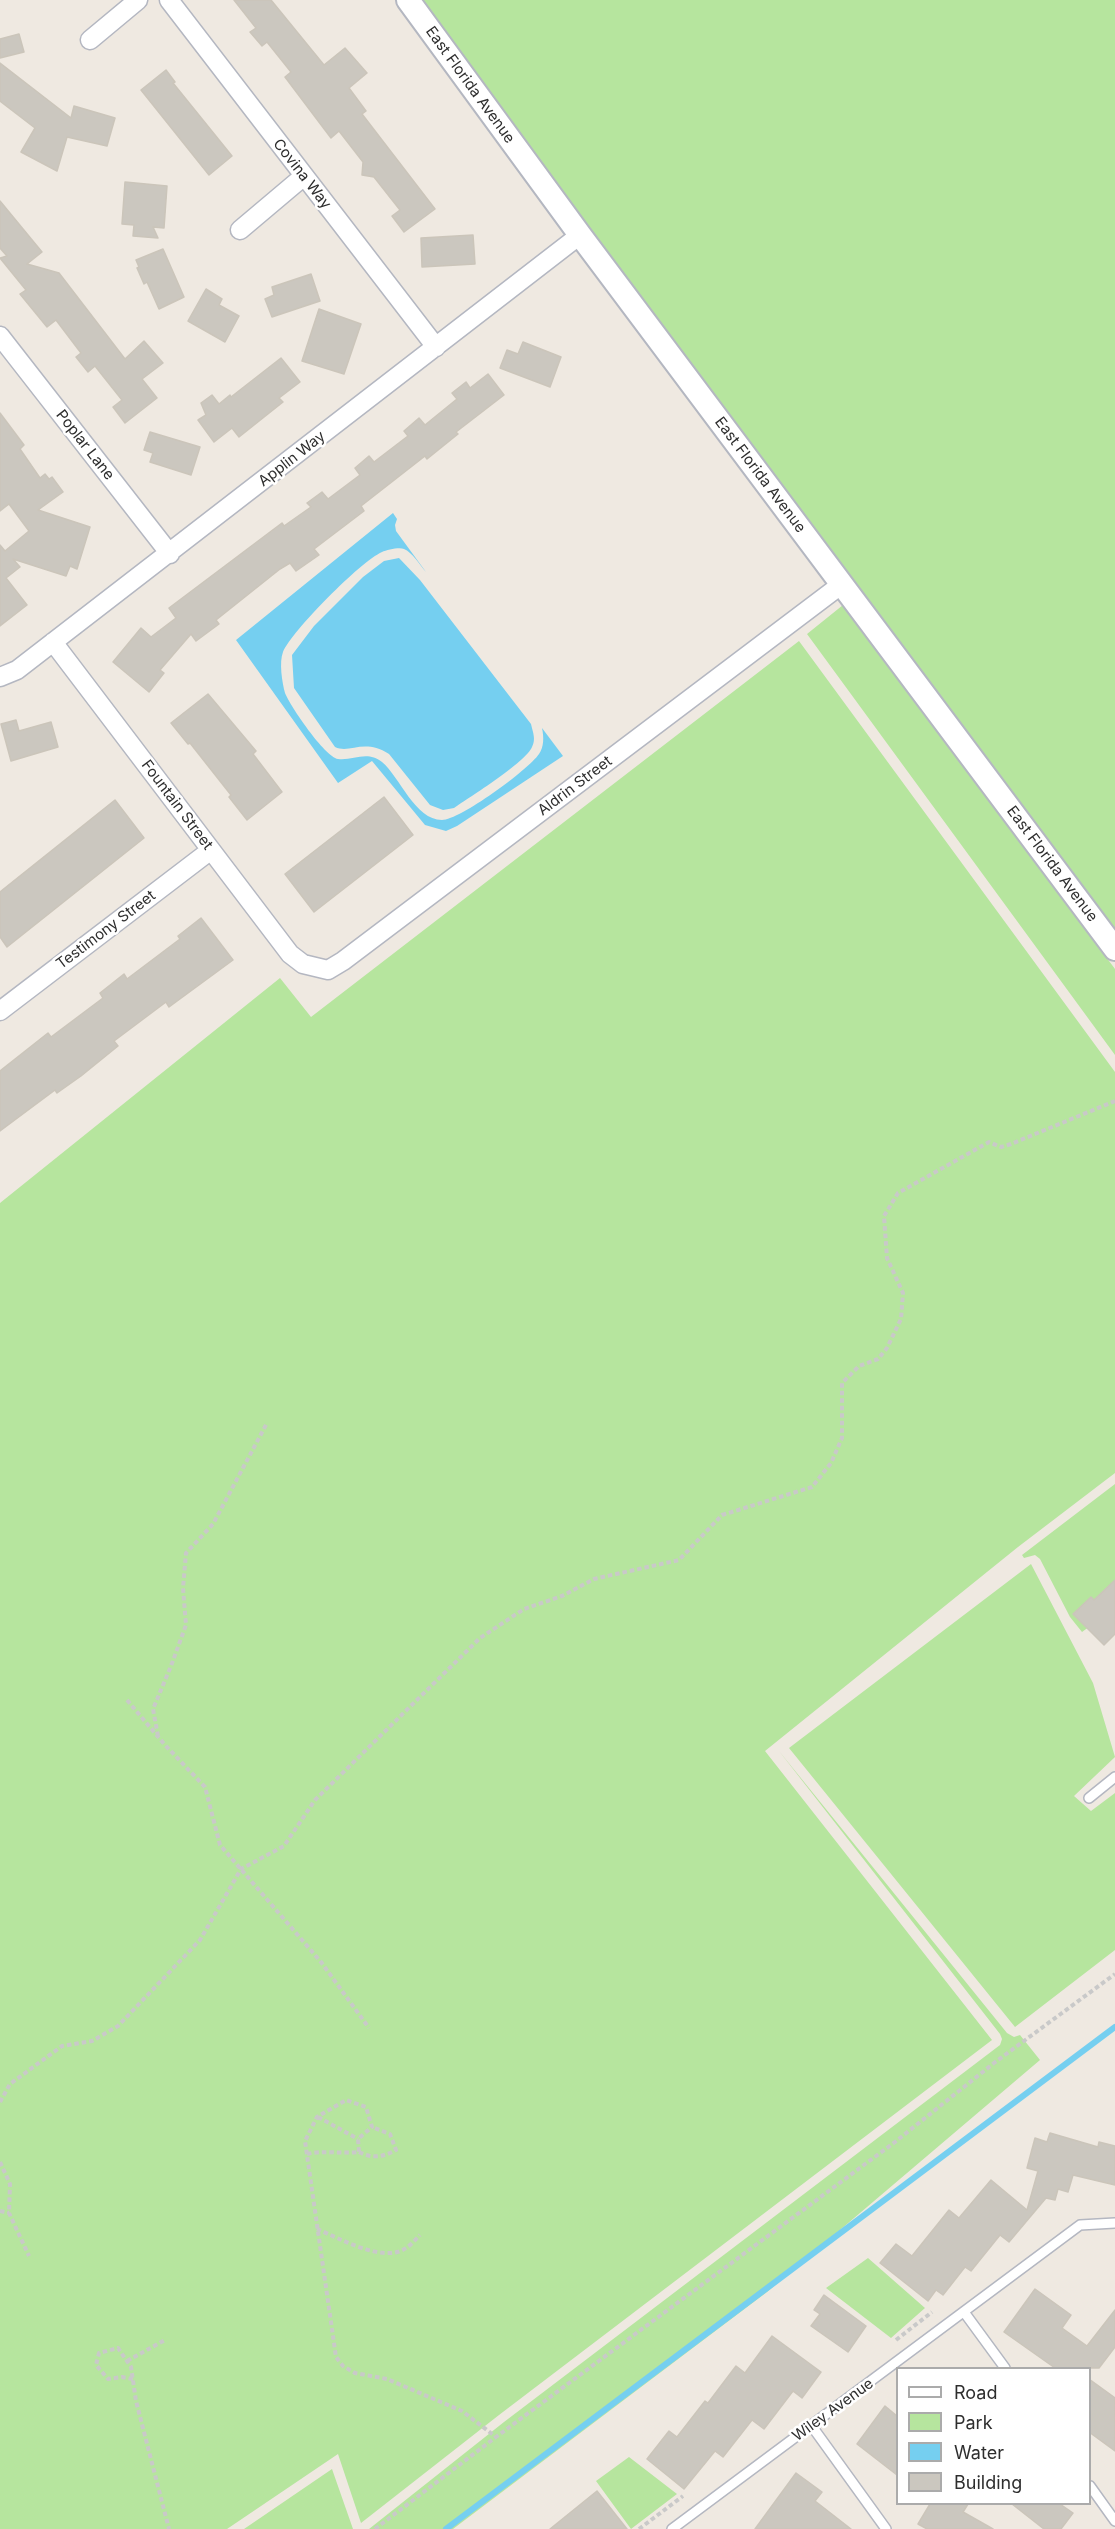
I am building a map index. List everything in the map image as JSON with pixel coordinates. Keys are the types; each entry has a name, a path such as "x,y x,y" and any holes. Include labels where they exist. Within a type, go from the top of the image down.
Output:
{"street":[{"path":"90,40 138,0"},
{"name":"Covina Way","path":"169,0 436,347"},
{"name":"East Florida Avenue","path":"408,0 580,235 1115,949"},
{"path":"240,230 304,176"},
{"name":"Applin Way","path":"0,677 17,670 170,554 580,235"},
{"name":"Poplar Lane","path":"0,336 170,554"},
{"name":"Aldrin Street","path":"303,964 328,970 343,961 842,584"},
{"name":"Fountain Street","path":"54,642 290,954 303,964"},
{"name":"Testimony Street","path":"0,1011 211,850"}],"lane":[{"path":"1089,1798 1115,1777"},
{"name":"Wiley Avenue","path":"672,2529 1080,2225 1115,2223"},
{"path":"964,2312 1004,2367"},
{"path":"811,2426 886,2529"},
{"path":"1091,2489 1115,2521"}],"path":[{"path":"0,2102 10,2084 62,2046 92,2041 118,2026 200,1940 241,1869 284,1846 315,1800 480,1638 524,1609 562,1596 594,1579 679,1560 722,1515 812,1487 831,1463 842,1438 842,1383 859,1366 878,1359 887,1348 901,1319 903,1293 887,1258 884,1216 898,1194 989,1142 1001,1148 1115,1101"},
{"path":"158,1737 153,1709 186,1625 183,1588 186,1553 213,1524 267,1423"},
{"path":"127,1700 205,1787 213,1808 220,1845 321,1962 369,2028"},
{"path":"375,2529 895,2142 994,2063 1115,1974"},
{"path":"372,2127 366,2107 346,2100 317,2117 305,2141 336,2357 343,2366 355,2373 387,2379 462,2411 496,2437"},
{"path":"317,2117 358,2139"},
{"path":"358,2139 372,2127"},
{"path":"307,2154 319,2151 337,2154 359,2152 369,2157 386,2156 396,2150 390,2134 372,2127"},
{"path":"358,2139 359,2152"},
{"path":"0,2162 10,2184 9,2213 29,2256"},
{"path":"0,2211 9,2213"},
{"path":"317,2229 373,2252 390,2253 405,2250 420,2235"},
{"path":"896,2340 932,2312"},
{"path":"127,2361 165,2340"},
{"path":"133,2379 122,2377 108,2379 96,2365 99,2353 118,2348 131,2367 133,2379 136,2401 169,2529"},
{"path":"639,2529 683,2496"}],"green space":[{"path":"408,0 1115,0 1115,949"},
{"path":"843,605 1115,969 1115,1055 807,634"},
{"path":"799,641 1115,1072 1115,1473 1018,1547 765,1751 992,2040 499,2415 361,2523 338,2454 227,2529 0,2529 0,1203 280,978 311,1017"},
{"path":"1115,1484 1115,1619 1101,1618 1082,1632 1070,1617 1040,1559 1035,1555 1024,1558 1022,1555"},
{"path":"1031,1564 1093,1683 1115,1757 1074,1796 1091,1811 1115,1793 1115,1950 1015,2027 789,1748"},
{"path":"779,1751 1007,2033 1014,2037 1020,2035 1040,2060 767,2292 453,2529 369,2529 504,2422 1000,2045 1002,2039 1000,2034"},
{"path":"868,2258 925,2308 891,2338 826,2288"},
{"path":"629,2457 677,2494 631,2529 596,2481"},
{"path":"332,2469 353,2529 244,2529"}],"water":[{"path":"393,513 397,519 396,531 426,572 404,549 382,552 359,568 328,598 289,642 282,656 283,683 288,699 325,750 338,759 365,756 382,762 416,806 432,818 442,820 451,818 478,803 522,771 542,748 542,728 563,756 446,831 425,825 372,761 338,783 236,640"},
{"path":"399,558 420,580 531,724 533,733 532,747 520,761 454,808 443,810 430,805 389,754 380,749 335,747 294,688 292,655 314,626 363,577 384,561"}],"building":[{"path":"234,0 271,0 324,65 345,48 367,73 349,88 366,111 362,114 435,209 404,232 392,216 400,210 374,177 362,175 363,162 339,131 331,138 285,77 291,72 267,42 262,46 250,32 256,28"},
{"path":"19,34 24,52 0,58 0,39"},
{"path":"0,63 71,118 74,106 115,118 107,146 67,137 57,171 21,152 35,128 0,101"},
{"path":"166,70 175,82 173,83 232,156 209,175 141,90"},
{"path":"125,182 167,186 164,228 153,227 158,238 133,236 134,225 122,224"},
{"path":"0,201 42,252 27,264 59,273 125,359 144,341 163,363 142,379 157,398 125,423 113,407 122,400 95,366 88,372 76,357 81,353 56,320 47,327 20,294 26,290 0,258 7,256 0,248"},
{"path":"473,235 475,264 422,267 421,238"},
{"path":"163,249 184,297 159,309 147,282 144,284 136,260"},
{"path":"311,274 320,301 272,317 265,299 274,295 272,287"},
{"path":"206,289 222,299 219,305 239,316 225,342 188,321"},
{"path":"319,309 361,324 344,374 302,361"},
{"path":"523,342 561,357 550,387 500,368 507,350 518,354"},
{"path":"281,358 300,382 279,398 283,402 239,437 232,428 214,442 198,420 206,415 201,403 212,395 219,404"},
{"path":"488,374 504,395 456,432 458,434 427,459 425,456 361,506 364,511 314,549 319,555 296,571 290,563 280,569 216,620 219,624 196,641 191,634 160,670 164,673 149,692 113,662 141,628 151,637 176,618 169,608 282,523 284,526 311,507 307,503 322,492 328,499 360,475 355,468 369,456 374,462 408,436 404,431 419,418 425,425 457,399 452,393 466,382 470,388"},
{"path":"0,413 24,445 20,449 40,478 45,474 49,479 52,477 63,492 38,510 90,527 77,569 70,566 66,576 13,559 20,567 6,578 27,605 0,626 0,545 5,551 29,531 9,504 0,511"},
{"path":"150,432 200,447 191,475 150,462 153,453 144,450"},
{"path":"208,694 256,751 253,754 282,792 247,820 229,797 231,795 171,723"},
{"path":"16,720 19,731 51,722 58,747 11,761 1,724"},
{"path":"384,797 413,835 314,912 285,874"},
{"path":"115,800 144,838 7,947 0,937 0,892"},
{"path":"201,918 233,960 169,1007 166,1002 114,1041 118,1046 81,1076 57,1093 55,1090 0,1131 0,1071 48,1033 51,1037 103,998 100,993 124,974 127,979 180,939 178,936"},
{"path":"1115,1580 1115,1634 1104,1645 1073,1614 1091,1597 1094,1600"},
{"path":"1050,2133 1098,2147 1099,2142 1115,2146 1115,2185 1073,2175 1068,2192 1058,2189 1055,2200 1046,2198 1009,2242 1000,2235 971,2271 965,2267 943,2295 936,2290 928,2301 880,2263 896,2244 912,2256 949,2210 959,2218 991,2180 1027,2210 1038,2171 1027,2168 1035,2138 1047,2142"},
{"path":"1035,2289 1071,2315 1062,2328 1087,2346 1115,2310 1115,2347 1099,2368 1054,2367 1004,2332"},
{"path":"824,2295 866,2326 848,2352 811,2326 820,2314 814,2310"},
{"path":"772,2336 821,2372 802,2398 793,2391 764,2429 752,2420 723,2457 715,2451 684,2489 647,2459 669,2431 677,2437 705,2401 708,2403 736,2366 745,2373"},
{"path":"1091,2380 1115,2398 1115,2451 1091,2433"},
{"path":"885,2406 896,2415 896,2474 857,2444"},
{"path":"796,2473 822,2492 815,2501 851,2529 755,2529"},
{"path":"597,2491 627,2529 550,2529"},
{"path":"929,2505 967,2505 963,2512 993,2529 927,2529 918,2524"},
{"path":"1013,2505 1061,2505 1073,2513 1061,2529 1044,2529"}],"waterway":[{"path":"446,2529 1115,2027"}]}
